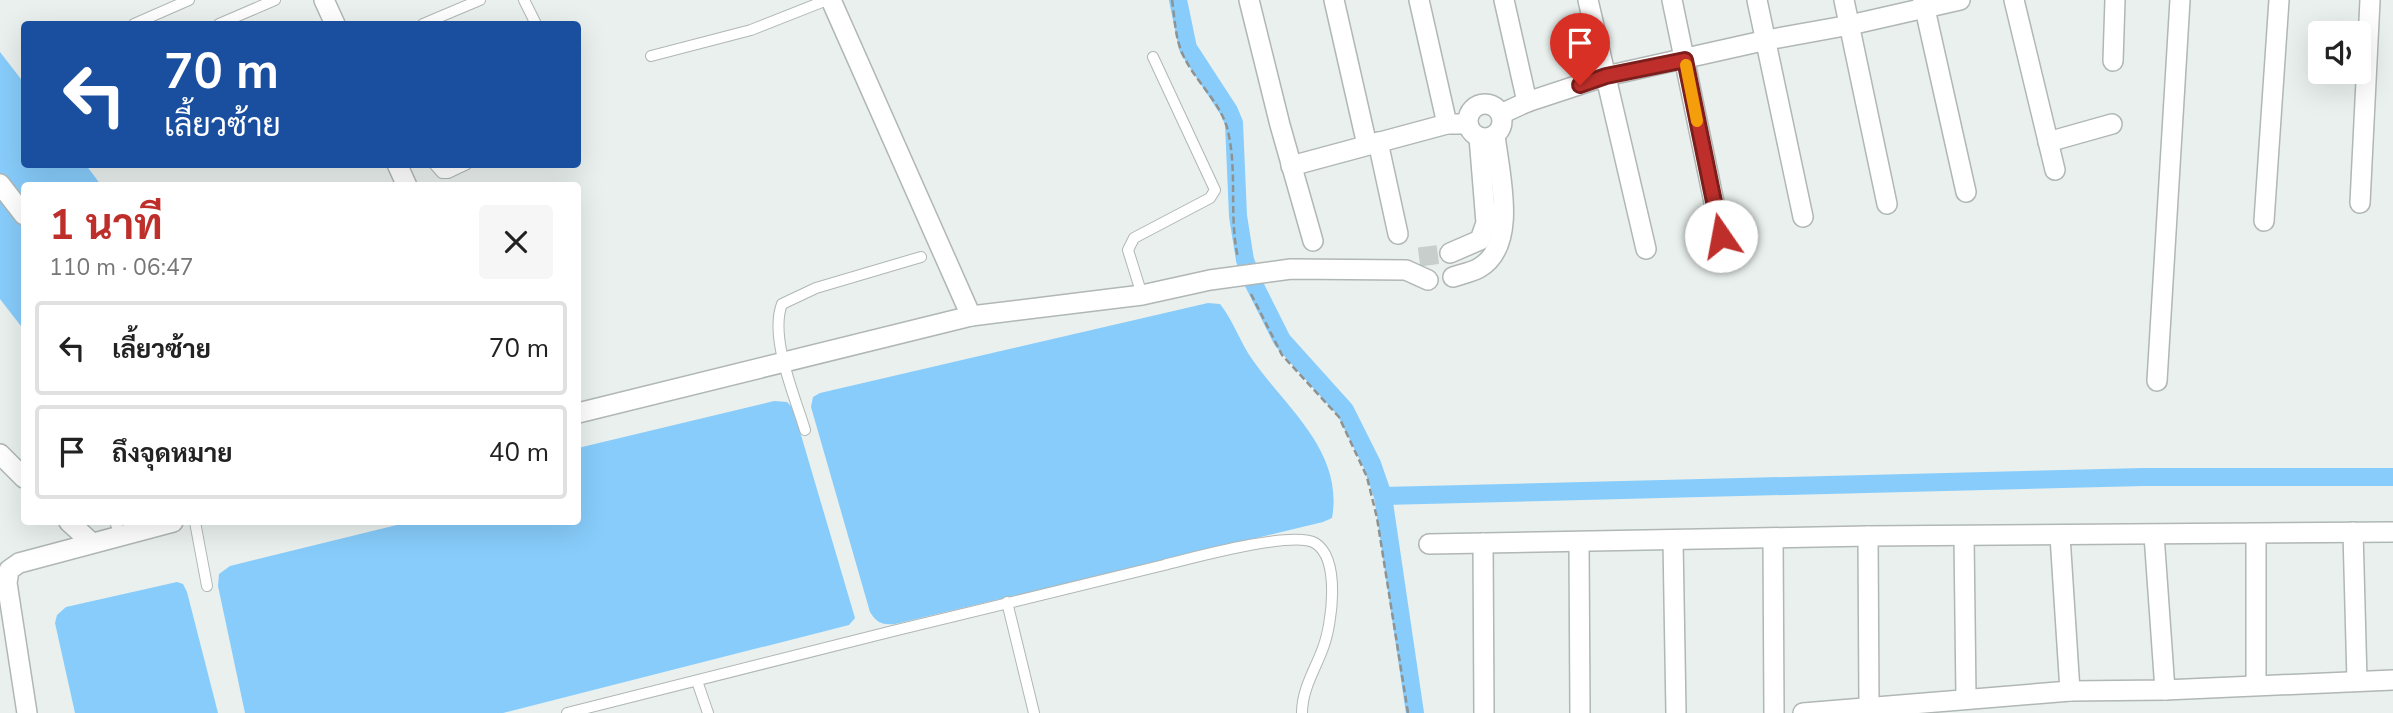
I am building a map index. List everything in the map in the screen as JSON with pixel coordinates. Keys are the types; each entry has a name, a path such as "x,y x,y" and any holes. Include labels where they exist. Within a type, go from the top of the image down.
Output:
{"street":[{"path":"324,0 334,21"},
{"path":"829,0 971,316"},
{"path":"1249,0 1313,241"},
{"path":"1334,0 1398,234"},
{"path":"1419,0 1447,124"},
{"path":"1504,0 1527,102"},
{"path":"1588,0 1646,249"},
{"path":"1672,0 1721,236"},
{"path":"1757,0 1803,217"},
{"path":"1844,0 1887,204"},
{"path":"1501,114 1527,102 1606,76 1767,40 1850,25 1924,4 1960,0"},
{"path":"2014,0 2055,170"},
{"path":"2113,61 2115,0"},
{"path":"2157,382 2180,0"},
{"path":"2264,220 2279,0"},
{"path":"2360,203 2370,0"},
{"path":"1924,4 1966,192"},
{"path":"1291,166 1447,124 1481,132 1502,125 1501,114 1493,106 1477,106 1470,114 1481,132 1504,215 1500,247 1479,268 1453,277"},
{"path":"2049,142 2112,124"},
{"path":"1450,253 1480,240 1486,223 1481,132"},
{"path":"0,184 21,211"},
{"path":"581,412 971,316 1142,295 1210,280 1291,269 1413,263 1428,281"},
{"path":"0,454 21,475"},
{"path":"72,525 92,543"},
{"path":"27,713 7,583 9,570 19,562 92,543 118,528 146,525"},
{"path":"2353,532 2357,681"},
{"path":"1429,544 1868,536 2393,532"},
{"path":"2256,534 2256,685"},
{"path":"2154,535 2165,690"},
{"path":"1868,536 1869,706"},
{"path":"2060,536 2070,691"},
{"path":"1964,537 1966,698"},
{"path":"1773,538 1774,713"},
{"path":"1673,541 1676,713"},
{"path":"1579,542 1580,713"},
{"path":"1482,543 1484,713"},
{"path":"1802,713 2070,691 2165,690 2393,680"}],"lane":[{"path":"141,21 189,0"},
{"path":"226,21 275,0"},
{"path":"430,21 480,0"},
{"path":"524,0 534,21"},
{"path":"651,56 751,30 829,0"},
{"path":"1142,295 1128,250 1130,243 1134,238 1210,198 1215,190 1153,57"},
{"path":"438,168 442,173 459,168"},
{"path":"805,430 784,362 778,329 778,314 782,304 816,288 921,257"},
{"path":"196,525 206,586"},
{"path":"567,713 1007,603 1219,552 1293,538 1315,543 1327,557 1334,590 1324,647 1310,674 1302,703 1303,713"},
{"path":"1007,603 1034,713"},
{"path":"696,681 708,713"}],"path":[{"path":"1172,0 1180,50 1221,113 1229,135 1232,222 1239,264"},
{"path":"1250,292 1282,355 1339,417 1367,477 1377,518 1408,713"}],"water":[{"path":"0,52 21,79 21,168 88,168 99,182 21,182 21,326 0,299"},
{"path":"1208,303 1220,304 1252,359 1309,431 1321,451 1333,494 1332,518 895,624 883,624 875,619 870,612 811,407 813,397 820,393"},
{"path":"774,401 787,402 793,408 855,618 849,625 503,713 245,713 218,586 219,574 230,566 397,525 581,525 581,447"},
{"path":"177,582 183,584 187,592 218,713 75,713 55,623 57,615 66,607"}],"waterway":[{"path":"1178,0 1188,48 1234,123 1238,216 1245,260 1254,284 1282,340 1345,410 1372,464 1383,496 1415,713"},
{"path":"1383,496 2144,477 2393,477"}],"tunnel":[{"path":"1419,257 1450,253"}],"slow traffic":[{"path":"1686,65 1697,121"}],"route":[{"path":"1580,85 1606,76 1685,60 1721,236"}]}
